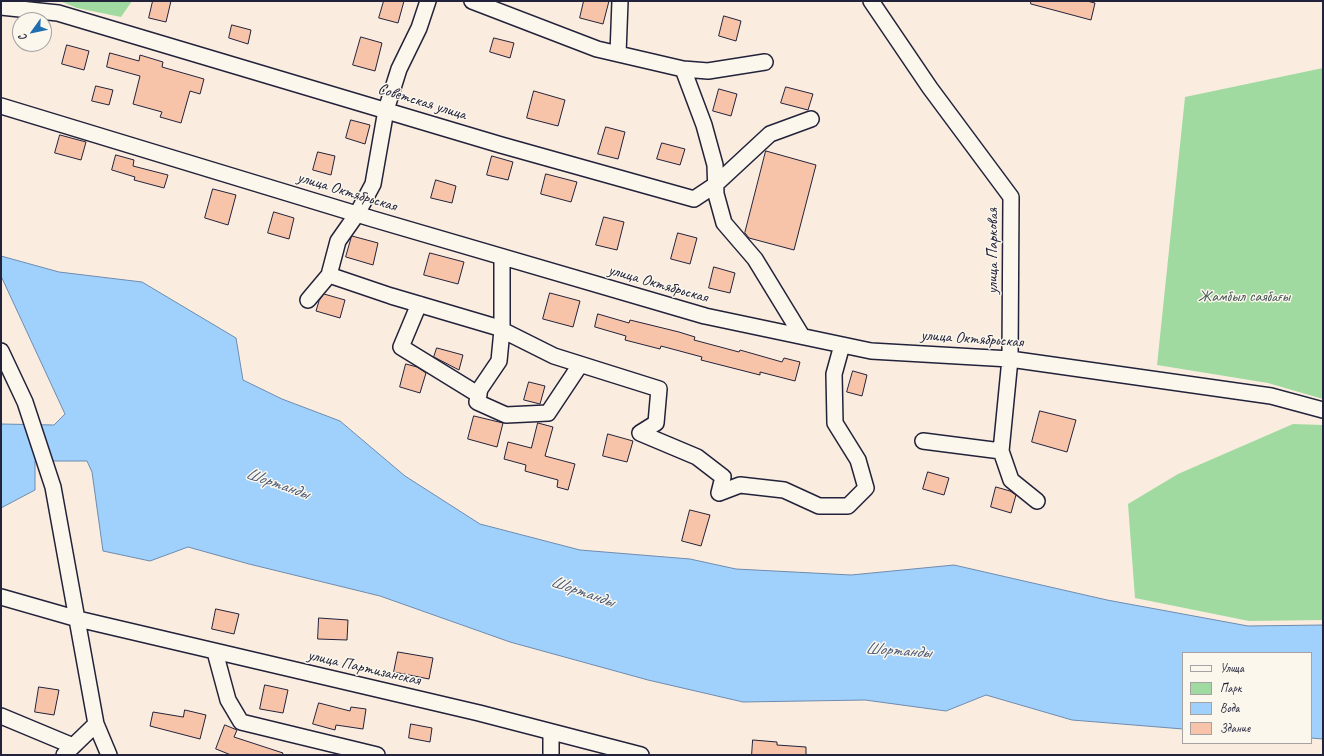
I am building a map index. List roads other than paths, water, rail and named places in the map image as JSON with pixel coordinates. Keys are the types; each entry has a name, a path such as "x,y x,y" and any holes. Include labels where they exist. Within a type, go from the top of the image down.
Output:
{"street":[{"path":"308,300 329,275 338,241 357,214 373,184 386,110 400,69 419,28 428,1"},
{"path":"472,1 597,49 683,69 708,71 765,62"},
{"path":"618,54 620,1"},
{"name":"улица Парковая","path":"871,1 930,88 1012,197 1010,359 1001,451 1011,480 1037,500"},
{"name":"Советская улица","path":"1,7 58,13 502,145 694,199 716,185 770,134 811,119"},
{"path":"683,69 704,125 715,165 716,194 724,223 755,259 802,336"},
{"name":"улица Октябрьская","path":"1,106 357,214 705,316 871,351 1010,359 1271,396 1323,410"},
{"path":"502,257 502,330 499,361 480,389 477,402 506,415 548,412 580,365"},
{"path":"329,275 502,330 554,356 659,389 656,423 640,433 697,458 723,477 718,492 740,485 784,490 819,506 848,506 866,488 858,460 836,423 834,374 842,345"},
{"path":"419,304 401,347 479,395"},
{"path":"1,351 25,402 53,487 96,724 109,755"},
{"path":"923,442 1001,451"},
{"name":"улица Партизанская","path":"1,596 78,619 551,732 641,755"},
{"path":"215,652 228,700 241,722 377,755"},
{"path":"1,716 68,751 96,724"},
{"path":"551,732 551,755"}],"water":[{"name":"Шортанды","path":"1,256 59,272 142,282 236,338 243,380 282,399 340,421 405,476 480,524 580,550 690,559 736,569 851,575 954,565 1107,600 1248,626 1323,625 1323,739 1312,738 1312,652 1182,652 1182,729 1072,720 986,695 946,711 865,700 743,702 648,680 510,642 380,596 249,564 188,547 150,561 103,551 92,472 87,461 35,461 35,490 1,508 1,424 54,425 65,414 1,276"}],"park label":[{"name":"Жамбыл саябағы","path":"1244,297"}]}
